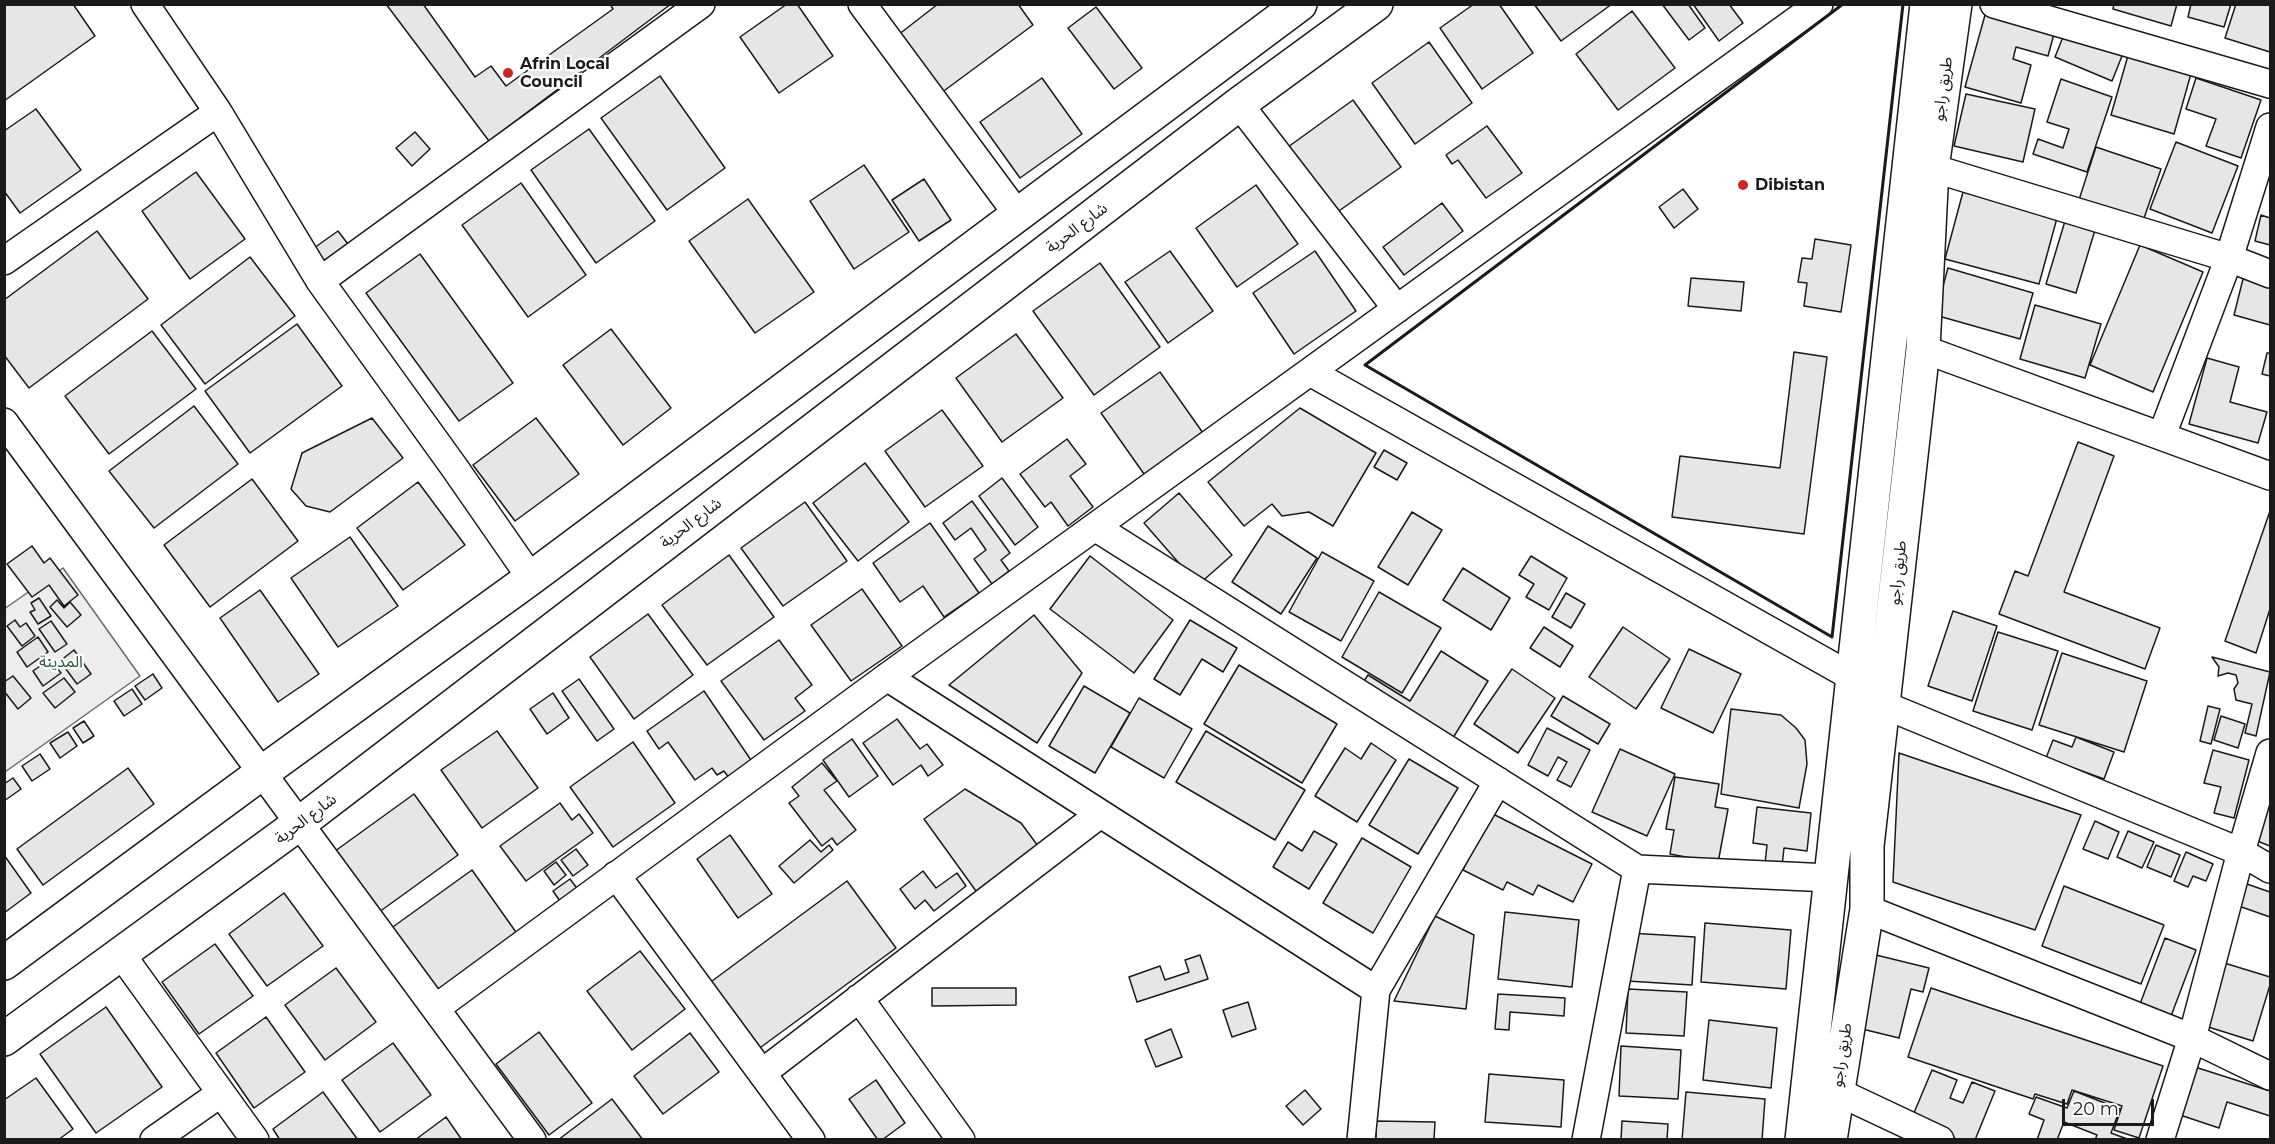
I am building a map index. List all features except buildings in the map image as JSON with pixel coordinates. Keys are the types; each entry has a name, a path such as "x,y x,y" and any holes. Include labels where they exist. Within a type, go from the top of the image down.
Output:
{"main road":[{"name":"شارع الحرية","path":"4,1039 300,823 1148,173 1376,4"},
{"name":"طريق راجو","path":"1802,1140 1927,4"},
{"name":"طريق راجو","path":"1830,1140 1836,1091 1867,909 1867,846 1923,349 1932,168 1955,4"},
{"path":"4,963 531,578 1122,138 1287,8"},
{"path":"1122,138 1148,173"}],"street":[{"path":"145,4 218,112 320,281 454,466 531,578"},
{"path":"320,281 701,4"},
{"path":"862,4 1018,215"},
{"path":"436,1008 887,677 1819,4"},
{"path":"1994,4 2271,84"},
{"path":"1239,104 1397,309"},
{"path":"4,261 218,112"},
{"path":"2162,435 2229,258 2271,127"},
{"path":"1932,168 2229,258 2271,274"},
{"path":"1923,349 2271,476"},
{"path":"1310,372 1854,678"},
{"path":"4,422 532,1140"},
{"path":"1095,527 1637,869 1830,878"},
{"path":"887,677 1376,990"},
{"path":"1884,705 2241,852 2271,869"},
{"path":"2160,1140 2192,1038 2241,852 2271,753"},
{"path":"1361,1140 1376,990 1498,781"},
{"path":"762,1073 1100,813"},
{"path":"1586,1140 1637,869"},
{"path":"616,875 812,1140"},
{"path":"1867,909 2192,1038 2271,1076"},
{"path":"122,954 255,1140"},
{"path":"859,998 961,1140"},
{"path":"1836,1091 1940,1140"},
{"path":"154,1140 221,1093"}],"shaded area":[{"name":"المدينة","path":"63,568 140,676 5,772 4,609"}],"wall":[{"path":"1843,4 1365,365 1832,637 1903,4"}],"place":[{"name":"Afrin Local Council","path":"508,73"},
{"name":"Dibistan","path":"1743,185"}]}
